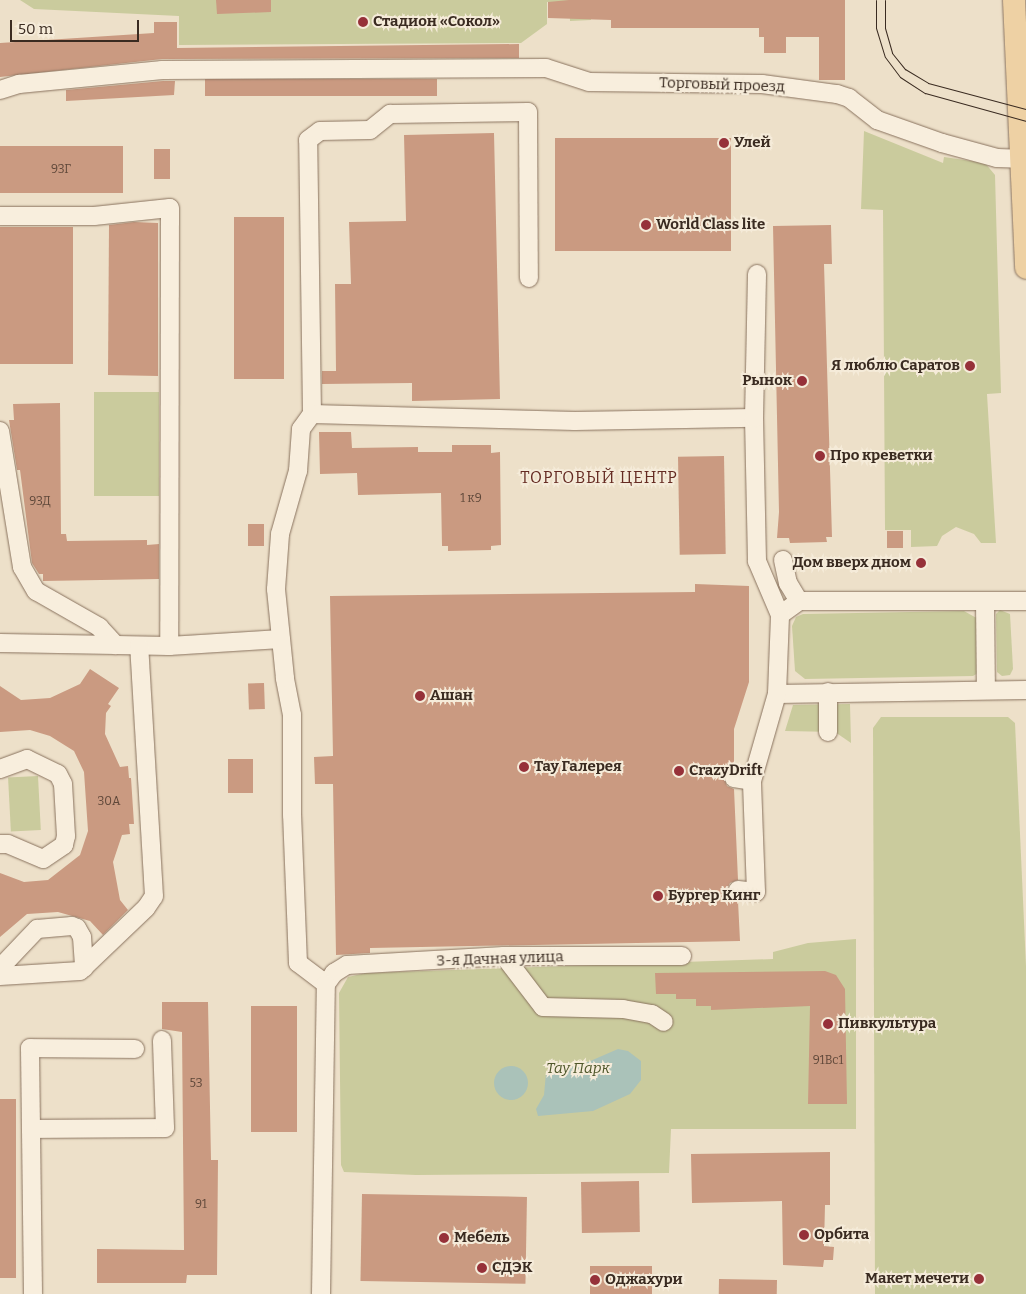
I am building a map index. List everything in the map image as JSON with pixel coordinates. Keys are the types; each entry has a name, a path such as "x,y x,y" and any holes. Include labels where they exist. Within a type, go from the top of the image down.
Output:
{"main road":[{"path":"1014,0 1024,159 1026,268"}],"street":[{"name":"Торговый проезд","path":"0,90 19,84 162,70 546,68 589,82 762,84 837,94 849,98 878,120 942,143 997,158 1024,159"},
{"path":"321,1294 326,984 298,963 292,816 292,715 276,589 280,534 298,471 301,428 312,414 308,140 320,131 370,130 390,114 528,112 529,278"},
{"path":"0,216 94,216 170,208 169,646"},
{"path":"738,890 756,892 752,781 777,694 780,615 757,561 754,418 757,274"},
{"path":"312,414 575,421 754,418"},
{"path":"0,430 22,568 36,591 99,627 116,645"},
{"path":"783,560 788,584 799,600"},
{"path":"780,615 799,600 1026,601"},
{"path":"985,602 986,690"},
{"path":"0,643 169,646 281,639"},
{"path":"0,976 74,971 84,968 146,908 154,896 139,646"},
{"path":"777,694 1026,690"},
{"path":"828,692 828,732"},
{"path":"0,769 27,759 58,774 63,784 66,836 64,845 43,859 8,844 0,844"},
{"path":"734,778 752,781"},
{"path":"0,968 37,929 72,926 77,928 82,937 84,968"},
{"name":"3-я Дачная улица","path":"326,984 334,973 347,965 448,953 504,956 682,956"},
{"path":"504,956 543,1007 622,1009 652,1014 664,1022"},
{"path":"32,1129 165,1128 162,1040"},
{"path":"34,1294 30,1048 136,1050"}],"green space":[{"name":"Стадион «Сокол»","path":"20,0 592,0 591,20 570,21 569,2 547,2 547,24 521,43 179,45 179,16 34,9"},
{"path":"864,131 943,163 944,157 985,163 995,175 1001,393 987,394 996,543 981,543 974,534 956,527 942,536 937,546 911,547 911,530 885,530 883,210 861,209"},
{"path":"94,392 159,392 159,496 94,496"},
{"path":"1000,610 1010,614 1013,669 1010,675 1002,676 997,672 996,614"},
{"path":"964,611 980,620 978,673 973,676 805,679 795,671 792,626 796,617 803,614"},
{"path":"850,704 851,743 835,732 785,731 793,705"},
{"path":"881,717 1008,717 1015,723 1026,966 1026,1294 875,1294 873,728"},
{"path":"38,776 41,830 11,831 8,778"},
{"name":"Тау Парк","path":"856,939 856,1129 671,1129 669,1173 416,1175 344,1172 341,1165 339,993 348,977 366,973 773,959 773,952 808,943"}],"shaded area":[{"path":"618,1049 628,1051 641,1061 641,1080 630,1094 593,1111 538,1116 536,1109 544,1095 546,1073 553,1069 581,1065"},
{"path":"511,1066 523,1071 528,1083 523,1095 511,1100 499,1095 494,1083 499,1071"}],"building":[{"path":"216,0 271,0 271,12 217,14"},
{"path":"569,0 845,0 845,80 819,80 819,37 786,37 786,53 764,53 764,37 759,37 759,28 611,28 611,20 548,18 548,2"},
{"path":"154,22 177,22 177,48 519,44 519,58 162,59 0,77 0,43 154,33"},
{"path":"205,79 437,79 437,96 205,96"},
{"path":"175,81 174,95 66,101 66,90"},
{"path":"494,133 500,399 412,401 412,383 322,384 322,371 336,371 335,284 351,284 349,222 406,221 404,135"},
{"path":"555,138 731,138 731,251 555,251"},
{"path":"0,146 123,146 123,193 0,193"},
{"path":"154,149 170,149 170,179 154,179"},
{"path":"234,217 284,217 284,379 234,379"},
{"path":"134,222 158,223 158,376 108,375 109,225"},
{"name":"Рынок","path":"831,225 832,264 824,264 832,537 826,537 827,542 790,543 789,538 777,538 779,512 773,226"},
{"path":"0,227 73,227 73,364 0,364"},
{"path":"60,403 61,534 66,534 67,541 147,540 147,545 159,544 159,579 43,581 43,574 39,574 32,563 20,470 17,470 9,420 14,420 13,404"},
{"path":"319,432 351,432 352,448 418,447 418,452 452,452 452,445 491,445 491,453 500,452 501,545 491,546 491,550 448,551 448,546 442,546 441,493 358,495 357,473 320,474"},
{"path":"724,456 726,554 680,555 678,457"},
{"path":"248,524 264,524 264,546 248,546"},
{"path":"887,531 903,531 903,548 887,548"},
{"name":"Тау Галерея","path":"695,584 749,586 749,682 734,729 734,768 726,771 724,777 727,786 734,789 738,880 730,883 727,889 731,898 738,901 740,941 370,948 370,953 336,955 333,784 315,784 314,757 333,756 330,596 695,592"},
{"path":"90,669 119,688 108,704 111,706 106,713 105,734 120,767 128,766 129,778 131,778 134,824 129,824 130,834 122,835 113,862 120,900 128,910 103,935 90,921 58,912 27,914 0,937 0,873 24,882 48,880 80,855 88,831 84,772 74,751 50,736 30,730 0,732 0,686 21,700 50,698 80,684"},
{"path":"264,683 265,709 249,710 248,684"},
{"path":"228,759 253,759 253,793 228,793"},
{"path":"825,971 836,975 845,989 847,1104 808,1104 810,1006 711,1010 711,1006 696,1006 696,999 676,999 676,994 656,994 655,973"},
{"path":"162,1002 208,1002 211,1160 218,1160 217,1275 187,1275 186,1283 97,1283 97,1249 184,1250 182,1032 162,1029"},
{"path":"251,1006 297,1006 297,1132 251,1132"},
{"path":"0,1099 16,1099 16,1278 0,1278"},
{"name":"Орбита","path":"830,1152 830,1205 825,1205 824,1246 834,1247 833,1260 824,1260 823,1267 783,1265 782,1201 692,1203 691,1154"},
{"path":"639,1181 640,1232 582,1233 581,1182"},
{"name":"Мебель","path":"362,1194 527,1197 525,1284 360,1281"},
{"path":"590,1266 652,1266 652,1294 590,1294"},
{"path":"719,1279 777,1280 777,1294 719,1294"}],"tram line":[{"path":"876,0 876,28 885,57 900,77 925,93 1026,121"},
{"path":"885,0 885,28 892,53 905,69 928,83 1026,109"}],"place":[{"name":"Стадион «Сокол»","path":"363,22"},
{"name":"Улей","path":"724,143"},
{"name":"World Class lite","path":"646,225"},
{"name":"Я люблю Саратов","path":"970,366"},
{"name":"Рынок","path":"802,381"},
{"name":"Про креветки","path":"820,456"},
{"name":"Дом вверх дном","path":"921,563"},
{"name":"Ашан","path":"420,696"},
{"name":"Тау Галерея","path":"524,767"},
{"name":"CrazyDrift","path":"679,771"},
{"name":"Бургер Кинг","path":"658,896"},
{"name":"Пивкультура","path":"828,1024"},
{"name":"Орбита","path":"804,1235"},
{"name":"Мебель","path":"444,1238"},
{"name":"СДЭК","path":"482,1268"},
{"name":"Макет мечети","path":"979,1279"},
{"name":"Оджахури","path":"595,1280"}],"district":[{"name":"ТОРГОВЫЙ ЦЕНТР","path":"599,478"}]}
